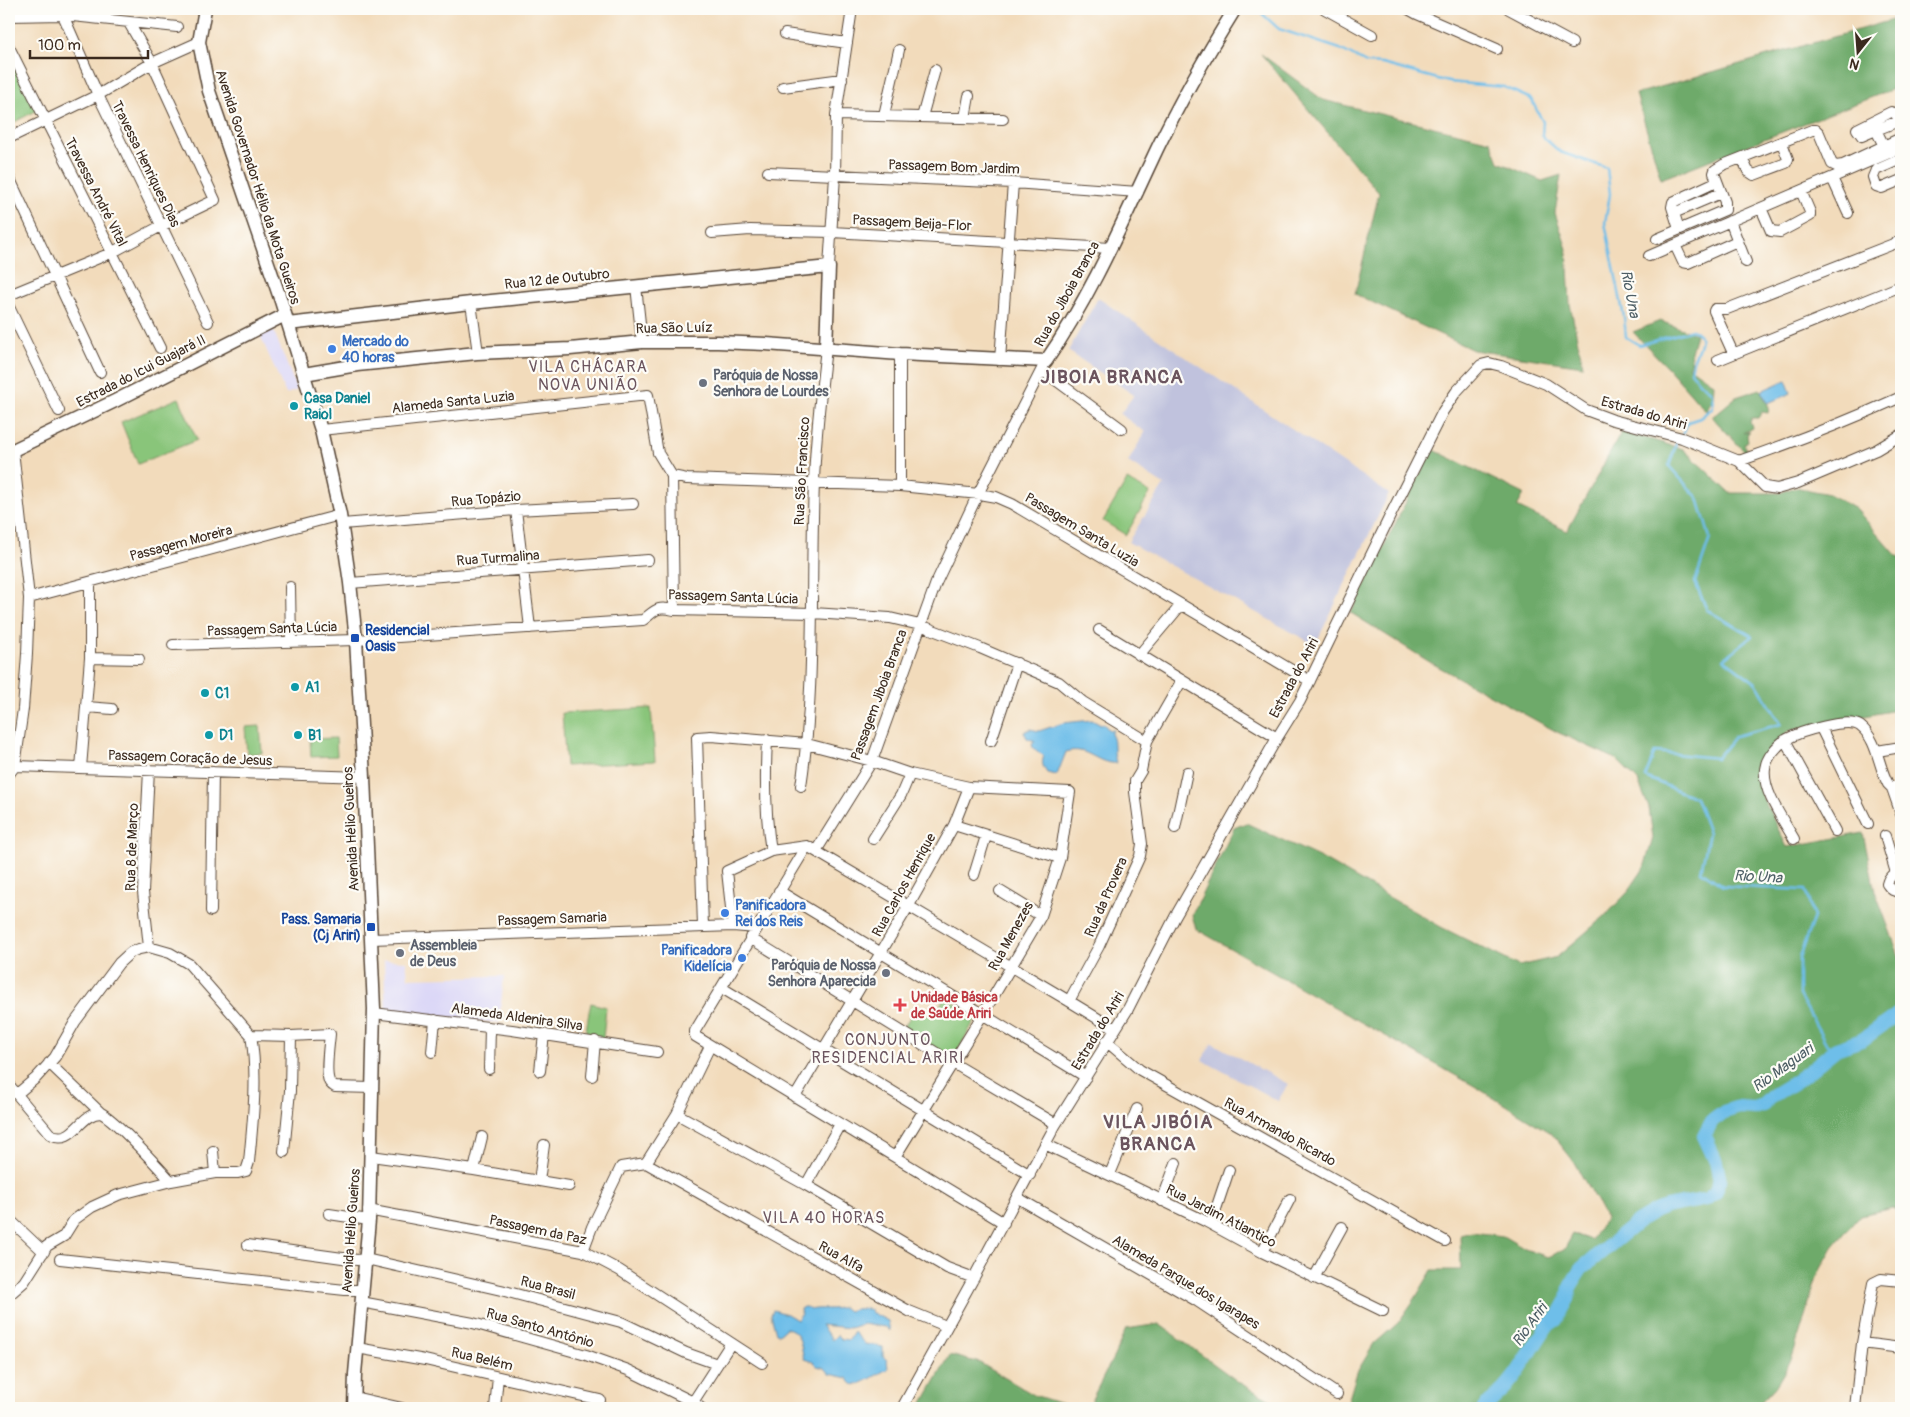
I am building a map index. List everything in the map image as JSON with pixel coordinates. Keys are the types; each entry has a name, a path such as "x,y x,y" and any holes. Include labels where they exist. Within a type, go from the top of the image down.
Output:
{"main road":[{"name":"Avenida Governador Hélio da Mota Gueiros","path":"205,9 198,42 209,91 287,320"},
{"name":"Rua do Jiboia Branca","path":"1044,366 1075,314 1110,248 1175,114 1235,9"},
{"name":"Rua 12 de Outubro","path":"287,320 829,267"},
{"name":"Rua São Francisco","path":"826,348 829,267"},
{"name":"Avenida Hélio Gueiros","path":"287,320 321,430 341,520 356,640 372,939 374,1013 371,1156 366,1259 357,1348 354,1403"},
{"name":"Estrada do Icui Guajará II","path":"11,451 287,320"},
{"name":"Rua São Luíz","path":"304,374 357,365 478,353 570,349 642,342 718,342 826,348 1000,360 1044,366"}],"street":[{"name":"Rua São Francisco","path":"829,267 835,176 836,115 852,9"},
{"path":"1325,9 1372,35"},
{"path":"1408,9 1497,48"},
{"path":"1509,9 1572,44"},
{"path":"9,16 63,15 177,27"},
{"name":"Travessa Henriques Dias","path":"63,15 98,95 208,322"},
{"path":"9,295 53,275 111,253 215,200 152,63 129,23"},
{"path":"785,34 847,43"},
{"path":"9,138 98,95 152,63 198,42"},
{"name":"Travessa André Vital","path":"9,48 160,348"},
{"path":"884,115 899,50"},
{"path":"922,117 934,70"},
{"path":"782,87 842,79"},
{"path":"966,118 970,96"},
{"path":"836,115 1003,120"},
{"path":"1657,239 1724,210 1725,202 1716,182 1715,170 1816,130 1832,164 1836,166 1886,155 1901,159"},
{"path":"1876,130 1886,155"},
{"path":"1901,138 1886,155 1874,172 1873,177 1876,186 1882,188 1901,180"},
{"path":"1742,158 1750,174 1754,175 1786,163 1788,159 1782,143"},
{"path":"1649,256 1901,148"},
{"name":"Passagem Bom Jardim","path":"768,172 1013,183 1138,192"},
{"path":"9,178 100,372"},
{"path":"1832,178 1848,213"},
{"path":"1679,229 1672,207 1673,202 1716,182"},
{"path":"1000,360 1013,183"},
{"path":"1761,208 1771,231 1780,232 1810,216 1801,191"},
{"path":"1674,214 1721,193"},
{"path":"1730,221 1746,262"},
{"name":"Passagem Beija-Flor","path":"712,232 750,230 832,232 1110,248"},
{"path":"1675,245 1683,262 1688,263 1737,241"},
{"path":"1733,353 1714,311 1716,309 1727,309 1901,241"},
{"path":"636,286 642,342"},
{"path":"1718,360 1901,286"},
{"path":"471,303 478,353"},
{"path":"9,306 59,411"},
{"name":"Rua São Francisco","path":"801,786 807,744 813,613 814,482 826,348"},
{"path":"900,354 900,486"},
{"name":"Estrada do Ariri","path":"902,1408 1047,1145 1056,1124 1132,1001 1175,917 1277,738 1300,702 1393,510 1444,411 1456,392 1481,365 1489,363 1546,384 1586,410 1613,420 1677,436 1739,461 1765,487 1777,489 1785,488 1876,450 1901,435"},
{"path":"1044,366 1122,428"},
{"name":"Rua do Jiboia Branca","path":"920,625 936,582 1044,366"},
{"name":"Alameda Santa Luzia","path":"321,430 648,395 658,453 672,476"},
{"path":"1739,461 1846,422 1901,397"},
{"path":"11,451 29,598 26,672 12,770"},
{"path":"674,610 672,476 687,479 814,482"},
{"name":"Passagem Santa Luzia","path":"814,482 900,486 996,497 1012,504 1310,681"},
{"name":"Rua Topázio","path":"341,520 633,504"},
{"path":"516,510 530,628"},
{"name":"Passagem Moreira","path":"29,598 341,520"},
{"name":"Rua Turmalina","path":"350,583 648,560"},
{"path":"81,768 90,658 90,582"},
{"path":"290,587 291,642"},
{"path":"1139,654 1181,604"},
{"name":"Passagem Santa Lúcia","path":"173,645 356,640 644,620 658,608 813,613 890,618 920,625 1017,663 1059,682 1090,706 1147,741"},
{"name":"Passagem Jiboia Branca","path":"710,1046 695,1036 695,1031 779,891 812,848 872,761 920,625"},
{"path":"1099,630 1277,738"},
{"path":"90,658 139,659"},
{"path":"991,741 1017,663"},
{"name":"Rua da Provera","path":"1069,1000 1103,938 1140,856 1142,844 1134,786 1135,780 1141,771 1147,741 1182,680"},
{"path":"87,707 112,709"},
{"path":"1794,839 1770,796 1765,779 1765,769 1776,747 1785,740 1820,728 1847,723 1857,724 1864,730 1877,751 1886,780 1897,786 1901,814"},
{"path":"1820,728 1868,824"},
{"path":"703,927 697,737 711,736 807,744 872,761 910,774 969,787"},
{"path":"767,740 765,798 766,822 771,851"},
{"path":"1785,740 1835,832"},
{"path":"1877,751 1901,747"},
{"name":"Passagem Coração de Jesus","path":"12,770 81,768 364,776"},
{"name":"Rua 8 de Março","path":"149,770 143,892 149,947"},
{"path":"211,911 214,772"},
{"path":"1175,828 1187,772"},
{"path":"873,839 901,795 910,774"},
{"name":"Rua Menezes","path":"895,1157 983,1014 1040,916 1060,858 1070,792 969,787"},
{"name":"Rua Carlos Henrique","path":"795,1097 908,907 954,825 969,787"},
{"path":"954,825 1060,858"},
{"path":"974,875 986,836"},
{"path":"1885,836 1899,872 1888,879 1887,884 1890,889 1896,892 1901,891"},
{"path":"733,926 727,871 771,851 812,848 908,907 1069,1000 1115,1030"},
{"path":"779,891 1086,1077"},
{"path":"1000,891 1040,916"},
{"name":"Passagem Samaria","path":"372,939 733,926 756,928"},
{"path":"750,938 1056,1124"},
{"path":"9,1295 24,1282 47,1246 64,1236 74,1220 92,1207 118,1195 171,1181 215,1173 243,1173 248,1169 255,1059 251,1035 189,964 170,953 149,947 131,952 119,963 91,999 49,1063 36,1078 17,1094"},
{"path":"722,988 1030,1174"},
{"name":"Alameda Aldenira Silva","path":"374,1013 595,1041 657,1052"},
{"path":"432,1052 434,1020"},
{"path":"488,1069 490,1028"},
{"path":"251,1035 291,1036 330,1034 328,1063 328,1080 330,1084 334,1087 372,1088"},
{"path":"540,1071 544,1034"},
{"path":"284,1152 290,1091 291,1036"},
{"path":"592,1076 595,1041"},
{"name":"Rua Armando Ricardo","path":"1106,1041 1140,1070 1446,1241"},
{"path":"584,1251 592,1227 621,1167 646,1164 677,1114 710,1046 1004,1223"},
{"path":"49,1063 101,1114 108,1117 171,1181"},
{"path":"9,1085 50,1134 56,1137 65,1136 72,1132 91,1115 101,1114"},
{"path":"1110,1174 1137,1109"},
{"path":"677,1114 806,1185 947,1268 974,1278"},
{"path":"806,1185 840,1124"},
{"path":"474,1170 482,1137"},
{"path":"539,1181 544,1145"},
{"name":"Rua Jardim Atlantico","path":"1047,1145 1110,1174 1211,1224 1262,1252 1383,1311"},
{"path":"213,1151 215,1173"},
{"path":"371,1156 474,1170 569,1186"},
{"path":"1162,1201 1176,1162"},
{"name":"Rua Alfa","path":"646,1164 909,1310 946,1326"},
{"path":"1211,1224 1230,1170"},
{"name":"Alameda Parque dos Igarapes","path":"1018,1198 1197,1301 1337,1394"},
{"path":"1262,1252 1290,1199"},
{"name":"Passagem da Paz","path":"329,1214 368,1215 584,1251 619,1270 762,1363"},
{"path":"9,1219 44,1252"},
{"path":"1314,1278 1342,1227"},
{"name":"Rua Brasil","path":"248,1245 357,1260 366,1259 501,1290 621,1322 686,1353 716,1364"},
{"name":"Rua Santo Antônio","path":"60,1259 298,1285 362,1296 474,1323 586,1354 628,1370 697,1405"},
{"path":"1857,1408 1862,1343 1872,1283 1877,1280 1901,1281"},
{"path":"697,1405 716,1364 731,1343"},
{"path":"1862,1343 1901,1348"},
{"name":"Rua Belém","path":"357,1348 425,1360 600,1400"},
{"path":"495,1408 498,1377"},
{"path":"354,1403 402,1408"}],"shaded area":[{"path":"1098,298 1389,494 1315,645 1128,542 1164,485 1128,462 1145,432 1120,414 1134,395 1068,351"},
{"path":"273,329 297,390 286,394 260,335"},
{"path":"384,960 406,961 408,978 504,976 499,1023 386,1011"},
{"path":"1212,1043 1288,1084 1278,1101 1202,1060"}],"green space":[{"path":"1899,18 1901,26 1901,86 1661,179 1636,94"},
{"path":"1261,54 1323,100 1491,141 1499,162 1542,181 1561,175 1555,213 1567,249 1570,304 1583,366 1473,350 1355,294 1379,193"},
{"path":"17,66 39,109 9,125 9,71"},
{"path":"1660,321 1696,334 1691,352 1690,367 1714,384 1713,398 1706,411 1633,332"},
{"path":"1760,389 1769,407 1768,413 1762,412 1758,418 1752,418 1750,422 1752,428 1743,433 1749,432 1747,435 1748,441 1744,444 1748,453 1712,417 1736,397"},
{"path":"179,398 197,440 138,464 121,422"},
{"path":"1622,431 1683,449 1730,493 1780,493 1795,487 1829,494 1856,509 1897,556 1901,557 1901,709 1789,731 1770,751 1760,775 1762,796 1787,847 1863,833 1875,891 1901,961 1901,1212 1893,1208 1860,1215 1833,1247 1818,1274 1791,1361 1775,1387 1755,1408 1334,1408 1348,1402 1357,1372 1374,1344 1398,1323 1432,1270 1461,1270 1460,1235 1472,1232 1503,1236 1525,1249 1548,1257 1564,1250 1573,1234 1591,1240 1606,1218 1572,1159 1552,1134 1476,1087 1196,929 1192,915 1234,828 1246,823 1321,858 1441,927 1519,966 1557,957 1606,915 1627,893 1644,868 1653,838 1649,808 1638,781 1616,759 1557,732 1428,661 1351,613 1432,449 1524,494 1517,507 1567,531"},
{"path":"1127,480 1150,493 1126,535 1103,521"},
{"path":"651,708 655,761 566,766 562,713"},
{"path":"260,726 262,753 247,754 245,727"},
{"path":"336,738 337,756 311,757 310,739"},
{"path":"945,998 977,1016 953,1060 902,1030 916,1007 932,1017"},
{"path":"591,1003 606,1007 603,1039 585,1037"},
{"path":"1159,1324 1240,1383 1285,1408 1093,1408 1092,1399 1126,1329"},
{"path":"950,1355 980,1363 1034,1395 1075,1408 920,1408"}],"water":[{"path":"1786,380 1791,393 1768,403 1761,391"},
{"path":"1092,720 1101,725 1103,723 1109,730 1113,730 1111,734 1114,741 1114,756 1117,763 1110,763 1080,751 1066,752 1057,775 1047,773 1043,765 1044,756 1033,748 1032,743 1035,741 1027,738 1024,732 1030,729 1039,731 1063,723"},
{"path":"803,1307 810,1310 843,1307 848,1311 868,1309 888,1321 890,1331 886,1327 862,1324 850,1328 821,1325 832,1340 837,1335 841,1339 849,1340 854,1332 865,1344 883,1347 883,1357 887,1360 888,1369 855,1385 851,1384 848,1378 830,1374 825,1368 804,1359 801,1344 795,1332 786,1328 779,1334 776,1333 771,1314 773,1310 787,1314 797,1320 801,1314 800,1309"}],"waterway":[{"name":"Rio Una","path":"1257,9 1279,29 1340,49 1366,63 1382,64 1449,82 1504,87 1531,99 1543,122 1542,136 1560,152 1607,168 1610,194 1605,223 1624,317 1626,337 1639,345 1692,330 1699,335 1700,343 1691,372 1700,383 1712,392 1713,407 1700,418 1688,422 1682,435"},
{"name":"Rio Una","path":"1677,441 1669,466 1698,498 1710,538 1695,582 1707,610 1752,636 1724,659 1756,683 1781,724 1735,736 1717,758 1655,752 1645,777 1696,798 1709,833 1701,871 1723,886 1805,890 1814,917 1799,957 1799,995 1827,1045 1836,1049"},
{"name":"Rio Maguari","path":"1484,1408 1506,1387 1547,1326 1557,1319 1568,1299 1570,1287 1581,1269 1639,1221 1656,1211 1666,1207 1707,1199 1715,1193 1720,1180 1716,1162 1704,1136 1712,1121 1724,1112 1739,1107 1754,1108 1763,1105 1772,1096 1798,1080 1836,1049 1862,1040 1901,1012"}],"place":[{"name":"Mercado do 40 horas","path":"332,349"},
{"name":"Paróquia de Nossa Senhora de Lourdes","path":"703,383"},
{"name":"Casa Daniel Raiol","path":"294,406"},
{"name":"Residencial Oasis","path":"355,638"},
{"name":"A1","path":"295,687"},
{"name":"C1","path":"205,693"},
{"name":"D1","path":"209,735"},
{"name":"B1","path":"298,735"},
{"name":"Panificadora Rei dos Reis","path":"725,913"},
{"name":"Pass. Samaria (Cj Ariri)","path":"371,927"},
{"name":"Assembleia de Deus","path":"400,953"},
{"name":"Panificadora Kidelícia","path":"742,958"},
{"name":"Paróquia de Nossa Senhora Aparecida","path":"886,973"},
{"name":"Unidade Básica de Saúde Ariri","path":"900,1005"}],"district":[{"name":"VILA CHÁCARA NOVA UNIÃO","path":"588,376"},
{"name":"JIBOIA BRANCA","path":"1112,377"},
{"name":"CONJUNTO RESIDENCIAL ARIRI","path":"888,1049"},
{"name":"VILA JIBÓIA BRANCA","path":"1158,1133"},
{"name":"VILA 40 HORAS","path":"824,1218"}],"water label":[{"name":"Rio Ariri","path":"1530,1325"}]}
